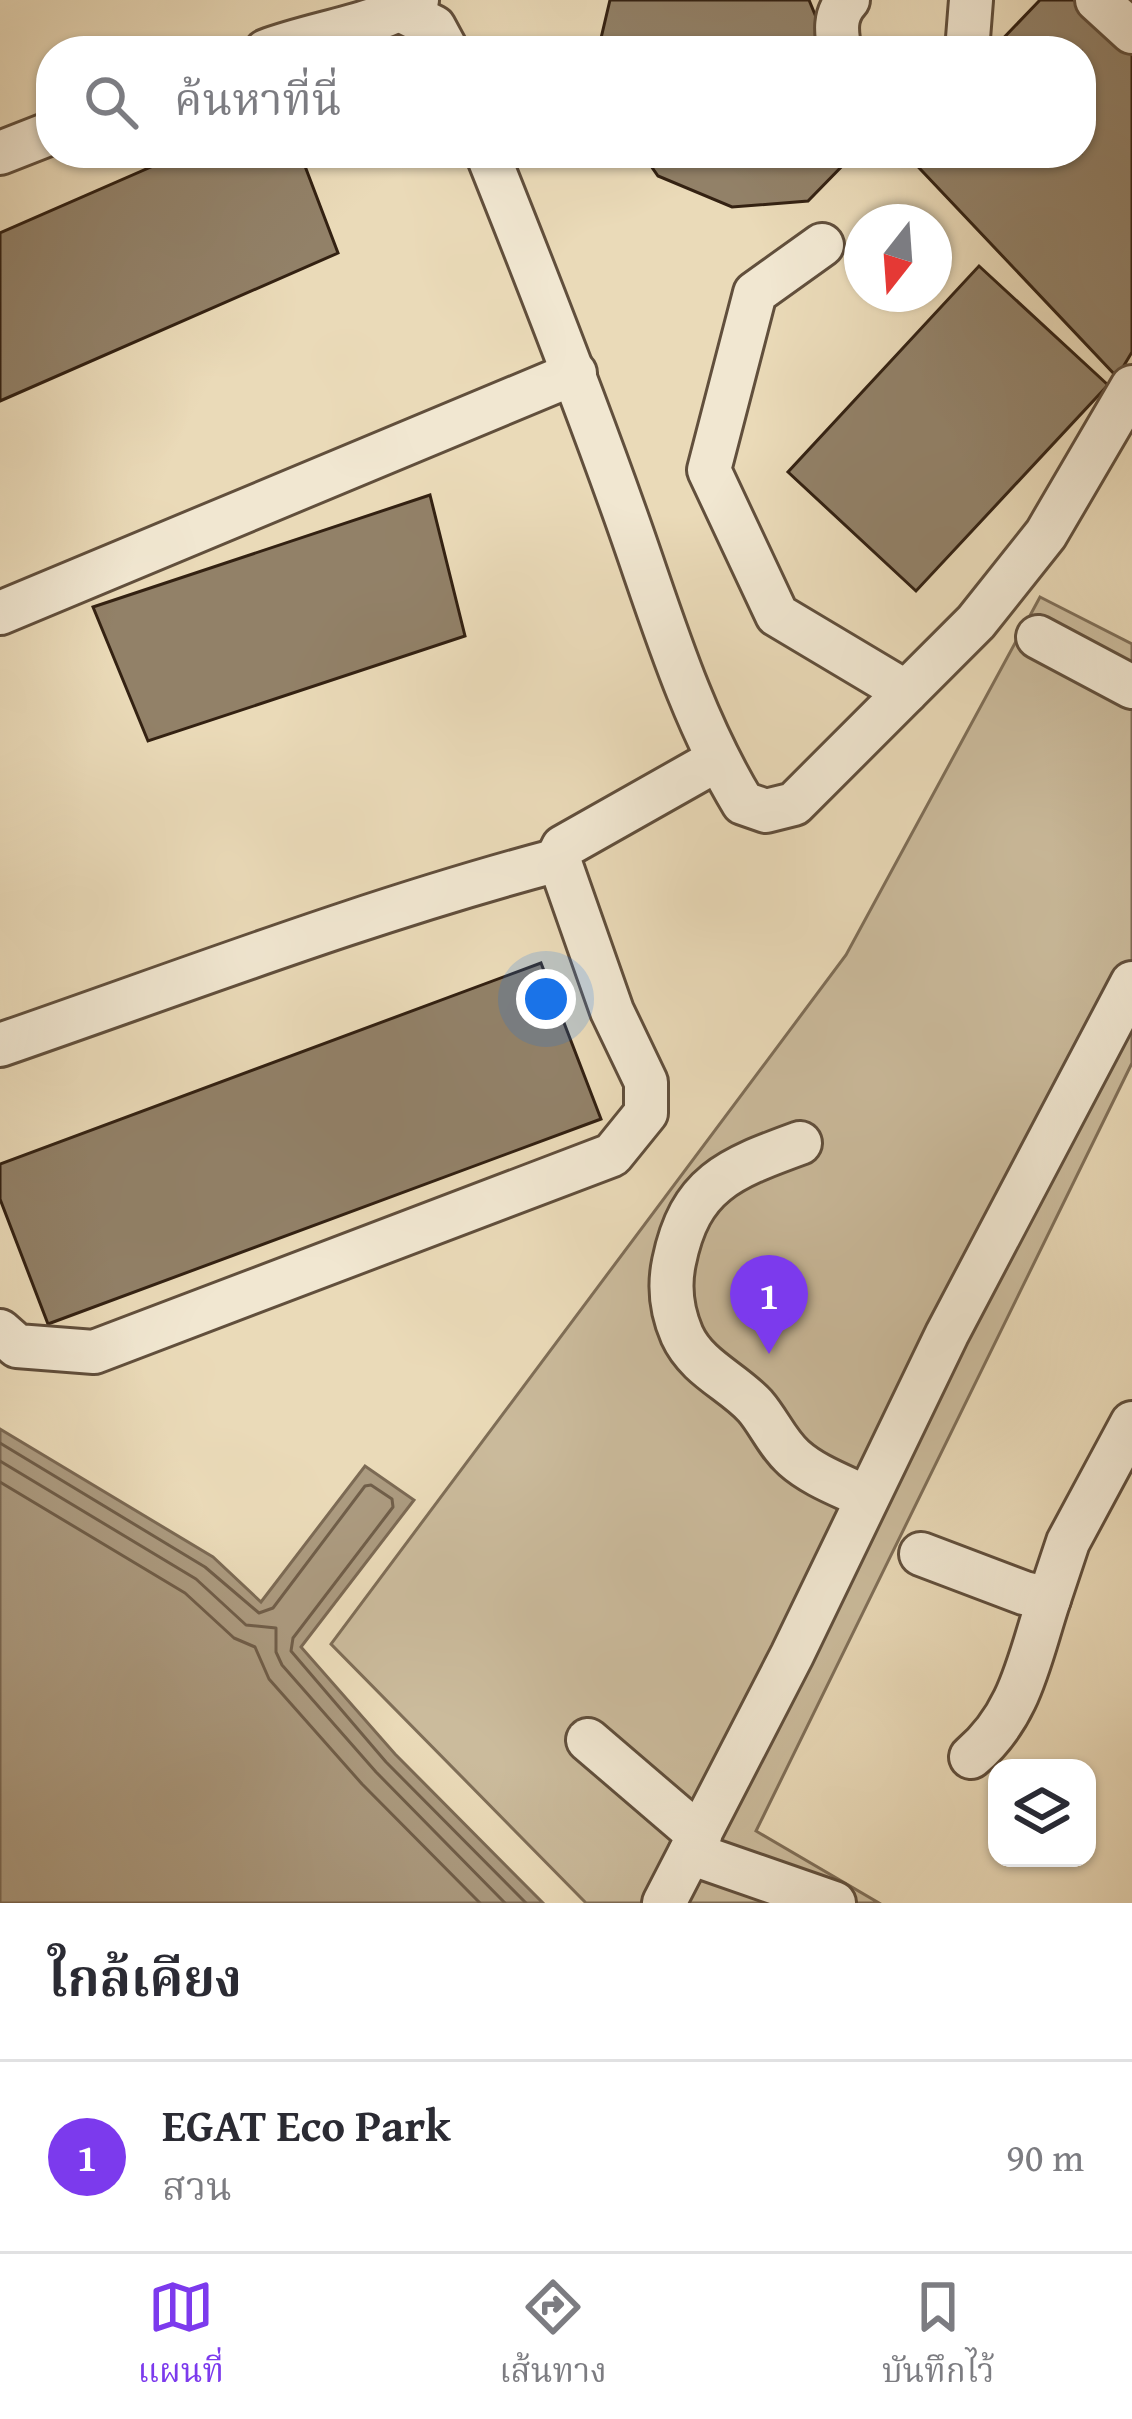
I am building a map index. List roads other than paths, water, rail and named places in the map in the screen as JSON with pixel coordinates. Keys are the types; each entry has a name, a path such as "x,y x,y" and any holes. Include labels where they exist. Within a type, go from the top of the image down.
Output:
{"street":[{"path":"837,36 840,8 848,0"},
{"path":"968,36 971,0"},
{"path":"1097,0 1132,32"},
{"path":"302,17 409,5 439,36"},
{"path":"0,153 36,139"},
{"path":"493,168 575,374 687,688 717,760 742,803 766,811 794,804 976,622 1046,534 1132,387"},
{"path":"822,245 755,293 709,470 777,616 906,692"},
{"path":"0,613 575,374"},
{"path":"1038,637 1132,687"},
{"path":"0,1331 16,1346 94,1352 612,1155 646,1113 646,1082 612,1010 559,860 563,847 717,760"},
{"path":"0,1045 360,922 428,894 559,860"},
{"path":"664,1903 946,1334 1132,983"},
{"path":"800,1143 751,1161 691,1206 670,1279 673,1302 683,1336 704,1365 754,1405 795,1458 867,1498"},
{"path":"970,1757 993,1738 1014,1706 1068,1542 1132,1424"},
{"path":"921,1554 1049,1599"},
{"path":"588,1740 695,1844 834,1903"}],"water":[{"path":"0,1429 213,1557 261,1602 365,1466 414,1500 301,1647 395,1754 543,1903 0,1903"}],"place":[{"name":"EGAT Eco Park","path":"769,1354"}]}
